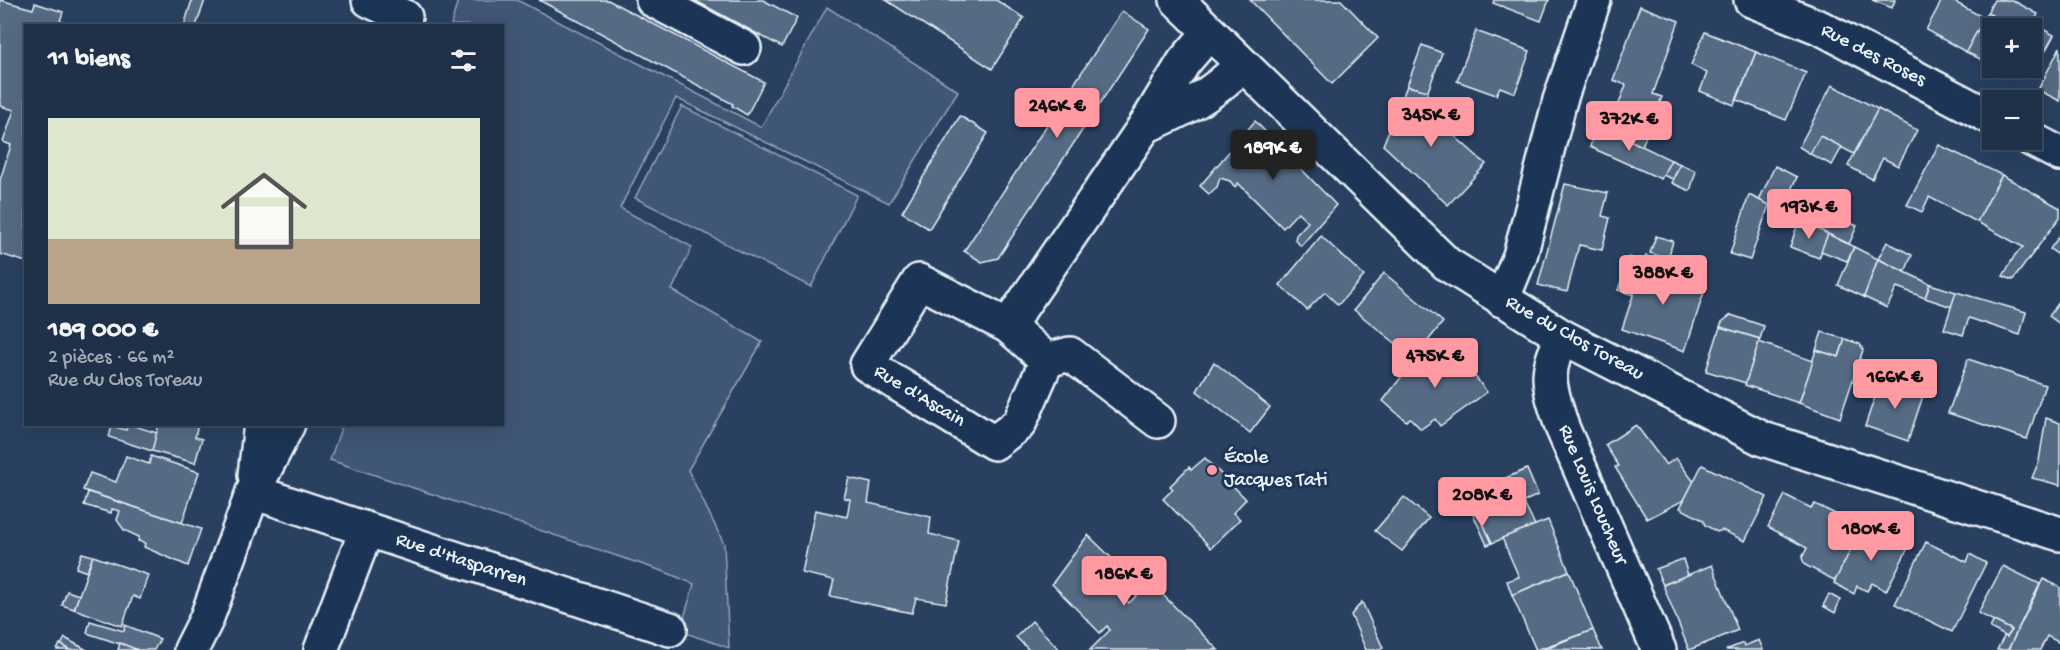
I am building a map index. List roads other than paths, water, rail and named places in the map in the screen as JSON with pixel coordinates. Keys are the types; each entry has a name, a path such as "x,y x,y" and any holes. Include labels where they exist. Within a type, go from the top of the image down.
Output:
{"street":[{"path":"369,0 406,14"},
{"path":"653,0 744,48"},
{"name":"Rue du Clos Toreau","path":"1177,0 1447,264 1563,337 1762,439 2060,534"},
{"path":"1503,300 1520,256 1560,100 1594,0"},
{"name":"Rue des Roses","path":"1751,0 1821,28 1982,113"},
{"path":"1008,326 1145,126 1184,62 1209,33"},
{"path":"1145,126 1189,107 1215,91 1242,65"},
{"path":"2042,145 2060,154"},
{"name":"Rue d'Ascain","path":"919,281 1008,326 1047,360 1019,424 993,443 867,365 919,281"},
{"name":"Rue Louis Loucheur","path":"1563,337 1549,370 1551,390 1562,427 1659,650"},
{"path":"1047,360 1070,354 1158,421"},
{"path":"253,492 261,426"},
{"path":"191,650 206,620 253,492 287,426"},
{"name":"Rue d'Hasparren","path":"253,492 670,629"},
{"path":"321,650 366,531"}],"place":[{"name":"École Jacques Tati","path":"1212,470"}]}
